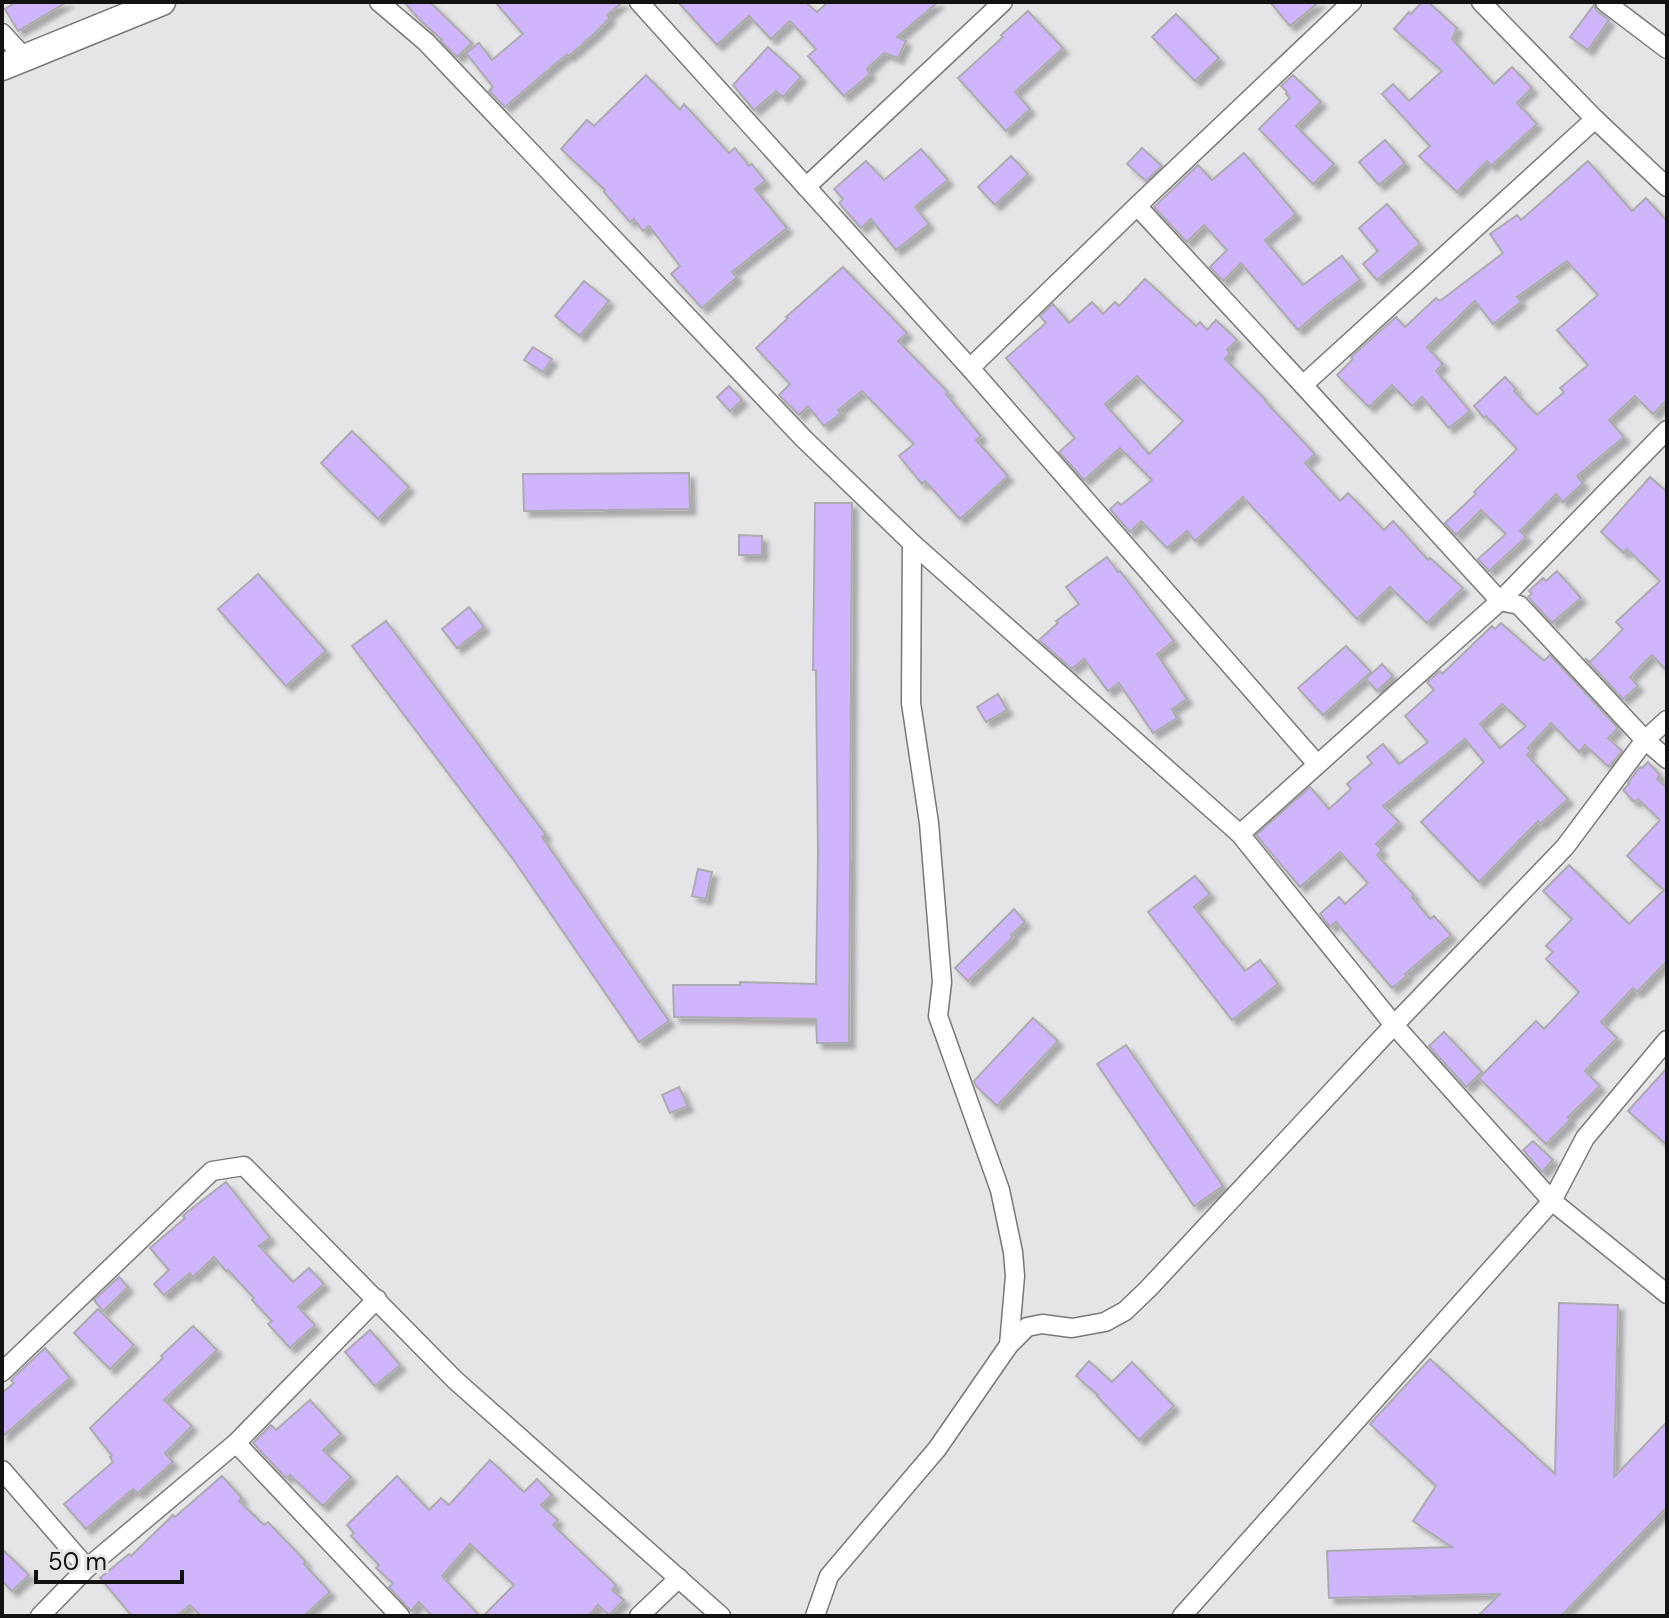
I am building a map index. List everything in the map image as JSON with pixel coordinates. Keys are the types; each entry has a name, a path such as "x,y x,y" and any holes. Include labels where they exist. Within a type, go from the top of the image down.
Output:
{"main road":[{"path":"13,63 162,2"}],"street":[{"path":"379,2 426,42 804,439 912,543 1240,834 1394,1025 1552,1201 1667,1294"},
{"path":"639,2 970,368 1317,764"},
{"path":"806,187 1003,2"},
{"path":"970,368 1352,2"},
{"path":"1481,2 1595,119 1667,187"},
{"path":"1605,2 1667,49"},
{"path":"2,33 13,63"},
{"path":"1303,385 1595,119"},
{"path":"1137,206 1500,601 1519,605 1645,740 1667,759"},
{"path":"1240,834 1500,601 1665,437"},
{"path":"912,543 911,703 929,823 942,982 938,1016 1000,1190 1007,1221 1015,1276 1009,1345"},
{"path":"815,1616 829,1576 937,1449 1009,1345 1027,1327 1042,1324 1072,1328 1105,1322 1125,1311 1565,847 1645,740 1667,720"},
{"path":"1182,1616 1552,1201 1585,1138 1667,1040"},
{"path":"2,1372 212,1171 244,1166 455,1380 721,1616"},
{"path":"40,1616 87,1568 236,1443 377,1299"},
{"path":"236,1443 400,1616"},
{"path":"2,1470 87,1568"},
{"path":"639,1616 679,1578"}],"building":[{"path":"16,2 67,2 18,31 5,9"},
{"path":"404,2 430,2 472,43 457,57"},
{"path":"495,2 623,2 607,15 610,18 594,34 505,107 489,91 493,87 466,53 479,43 492,60 523,34"},
{"path":"678,2 805,2 817,12 828,2 938,2 897,37 906,41 898,58 884,53 867,69 870,74 844,96 808,56 816,49 790,21 771,39 749,16 717,45"},
{"path":"1270,2 1319,2 1290,26"},
{"path":"1422,2 1428,2 1457,28 1452,39 1494,84 1512,67 1532,88 1517,103 1537,124 1491,166 1487,161 1457,192 1419,156 1430,146 1382,94 1393,84 1409,101 1442,71 1394,29"},
{"path":"1594,5 1609,20 1588,50 1570,37"},
{"path":"1028,11 1063,48 1015,92 1030,109 1006,131 958,78"},
{"path":"1176,14 1219,58 1195,81 1152,37"},
{"path":"768,47 801,77 783,97 776,91 754,110 733,85"},
{"path":"646,75 680,110 684,104 729,153 735,148 749,166 752,164 765,181 755,189 787,228 732,272 737,277 702,308 671,274 680,266 649,226 643,231 634,219 630,222 605,190 561,149 587,120 594,126"},
{"path":"1293,75 1321,102 1296,126 1334,164 1313,184 1259,129 1290,98 1281,86"},
{"path":"1385,140 1405,163 1379,185 1359,162"},
{"path":"1142,148 1162,166 1146,181 1127,164"},
{"path":"921,149 948,180 915,207 929,224 896,250 871,219 861,228 839,203 843,199 834,189 866,161 884,180"},
{"path":"1244,153 1296,214 1265,240 1303,285 1342,256 1360,280 1298,330 1241,263 1223,281 1210,267 1227,250 1204,225 1187,242 1154,207 1198,165 1212,180"},
{"path":"1011,156 1028,174 995,205 978,187"},
{"path":"1588,161 1632,211 1646,198 1667,221 1667,400 1653,414 1635,396 1609,420 1624,437 1577,476 1583,483 1563,502 1556,494 1520,531 1526,537 1489,571 1478,559 1506,534 1481,510 1456,535 1445,523 1517,449 1474,406 1505,377 1537,415 1564,392 1560,388 1588,365 1557,330 1598,295 1567,261 1517,297 1521,302 1493,324 1475,301 1427,347 1443,364 1436,371 1470,411 1449,428 1422,397 1412,406 1392,385 1369,407 1337,375 1353,359 1351,357 1396,317 1405,327 1436,298 1440,301 1503,253 1490,234 1517,215 1521,220"},
{"path":"1387,204 1420,244 1377,280 1363,264 1378,251 1359,228"},
{"path":"843,267 907,333 898,341 948,392 946,394 981,436 976,440 1008,476 960,519 925,481 922,484 899,456 914,444 862,391 824,426 808,406 799,415 779,395 790,384 756,348"},
{"path":"1145,279 1196,326 1200,322 1207,330 1216,320 1237,340 1227,350 1230,353 1225,359 1315,454 1305,463 1340,501 1348,493 1384,530 1393,521 1428,560 1430,558 1463,588 1427,623 1390,587 1357,619 1243,497 1195,541 1187,531 1167,548 1141,521 1130,532 1110,509 1118,502 1121,505 1152,480 1120,448 1084,480 1059,452 1075,438 1006,358 1046,323 1040,316 1053,304 1069,323 1092,302 1103,314 1115,302 1119,306","holes":["1137,376 1183,421 1149,454 1105,404"]},
{"path":"584,281 609,301 580,336 555,316"},
{"path":"533,347 552,359 543,372 524,360"},
{"path":"729,386 742,400 730,411 717,397"},
{"path":"352,431 409,487 378,519 321,463"},
{"path":"689,473 690,509 524,511 523,474"},
{"path":"1650,477 1667,492 1667,671 1652,655 1630,677 1638,686 1623,699 1585,658 1590,662 1623,629 1616,622 1660,581 1627,549 1624,553 1601,532"},
{"path":"815,503 852,503 849,1043 817,1043 816,1019 674,1017 673,985 740,985 740,982 816,984"},
{"path":"739,535 762,536 762,555 739,555"},
{"path":"1107,557 1174,641 1157,654 1187,699 1172,709 1177,718 1153,733 1119,683 1108,691 1084,659 1072,669 1039,640 1058,623 1056,621 1079,604 1066,587"},
{"path":"1557,571 1581,598 1552,623 1528,597 1532,594 1529,591 1543,578 1546,581"},
{"path":"258,574 326,651 286,686 218,609"},
{"path":"469,607 484,627 457,648 442,629"},
{"path":"386,621 546,835 542,837 669,1021 639,1042 513,859 352,646"},
{"path":"1501,623 1544,661 1550,655 1618,728 1608,738 1622,751 1609,767 1585,745 1579,752 1551,723 1528,748 1531,751 1527,755 1568,799 1540,824 1538,821 1479,882 1421,822 1484,762 1465,739 1383,806 1399,822 1376,844 1382,850 1377,855 1414,895 1412,897 1430,919 1434,916 1451,935 1392,988 1336,922 1330,927 1320,914 1339,897 1345,904 1368,883 1340,852 1300,887 1256,835 1310,787 1329,809 1351,789 1347,784 1372,763 1367,757 1383,744 1399,764 1428,742 1405,716 1434,690 1427,682 1440,671 1442,674 1492,626 1495,629","holes":["1502,704 1526,726 1500,748 1480,724"]},
{"path":"1346,646 1371,672 1323,715 1298,688"},
{"path":"1382,664 1393,676 1377,691 1366,679"},
{"path":"998,694 1007,710 986,722 977,707"},
{"path":"1648,762 1660,775 1657,779 1667,788 1667,961 1637,992 1633,988 1601,1022 1617,1038 1585,1071 1600,1086 1546,1144 1479,1078 1536,1021 1544,1029 1579,992 1546,959 1553,952 1546,946 1572,919 1543,891 1569,865 1629,924 1664,890 1627,856 1660,820 1638,799 1634,802 1623,790 1640,767"},
{"path":"698,869 712,872 706,899 692,896"},
{"path":"1195,876 1210,894 1194,907 1245,971 1260,960 1278,984 1232,1020 1148,912"},
{"path":"1014,909 1025,922 968,981 955,968"},
{"path":"1033,1018 1058,1041 997,1106 974,1081"},
{"path":"1444,1032 1482,1072 1466,1087 1429,1046"},
{"path":"1126,1045 1223,1186 1194,1206 1097,1064"},
{"path":"1667,1068 1667,1145 1628,1111"},
{"path":"679,1087 688,1106 670,1113 662,1095"},
{"path":"1533,1141 1553,1160 1542,1172 1523,1150"},
{"path":"226,1182 270,1238 259,1246 293,1282 309,1268 324,1284 298,1307 315,1325 290,1348 268,1324 272,1321 252,1300 254,1298 214,1257 193,1277 190,1273 164,1295 154,1284 169,1270 150,1248 185,1218 186,1213"},
{"path":"119,1277 128,1287 103,1311 94,1300"},
{"path":"1559,1303 1618,1305 1614,1477 1667,1422 1667,1507 1561,1616 1478,1616 1500,1594 1329,1598 1327,1551 1452,1547 1413,1521 1436,1486 1370,1424 1430,1359 1555,1474"},
{"path":"98,1309 134,1345 110,1369 74,1333"},
{"path":"193,1326 217,1350 164,1400 192,1426 165,1453 173,1462 138,1493 133,1489 86,1529 64,1504 113,1462 112,1456 90,1428"},
{"path":"370,1330 400,1365 375,1386 345,1352"},
{"path":"45,1348 70,1378 2,1437 2,1393 14,1383 11,1380"},
{"path":"1089,1361 1112,1382 1132,1362 1174,1406 1139,1440 1076,1376"},
{"path":"310,1400 341,1434 323,1450 351,1477 323,1506 290,1475 286,1478 253,1443 271,1425 276,1430"},
{"path":"490,1460 524,1492 537,1479 552,1495 541,1505 558,1520 553,1525 616,1585 612,1590 624,1600 609,1615 598,1605 588,1616 483,1616 514,1585 470,1544 442,1576 480,1616 432,1616 419,1602 411,1611 389,1587 393,1583 376,1568 379,1565 351,1536 354,1533 347,1525 397,1476 429,1510 441,1498 449,1505"},
{"path":"222,1476 242,1498 239,1501 264,1525 268,1522 330,1592 304,1616 201,1616 190,1605 177,1616 132,1616 100,1578 129,1554 131,1556 173,1515 175,1517"},
{"path":"2,1549 29,1575 12,1591 2,1581"}]}
